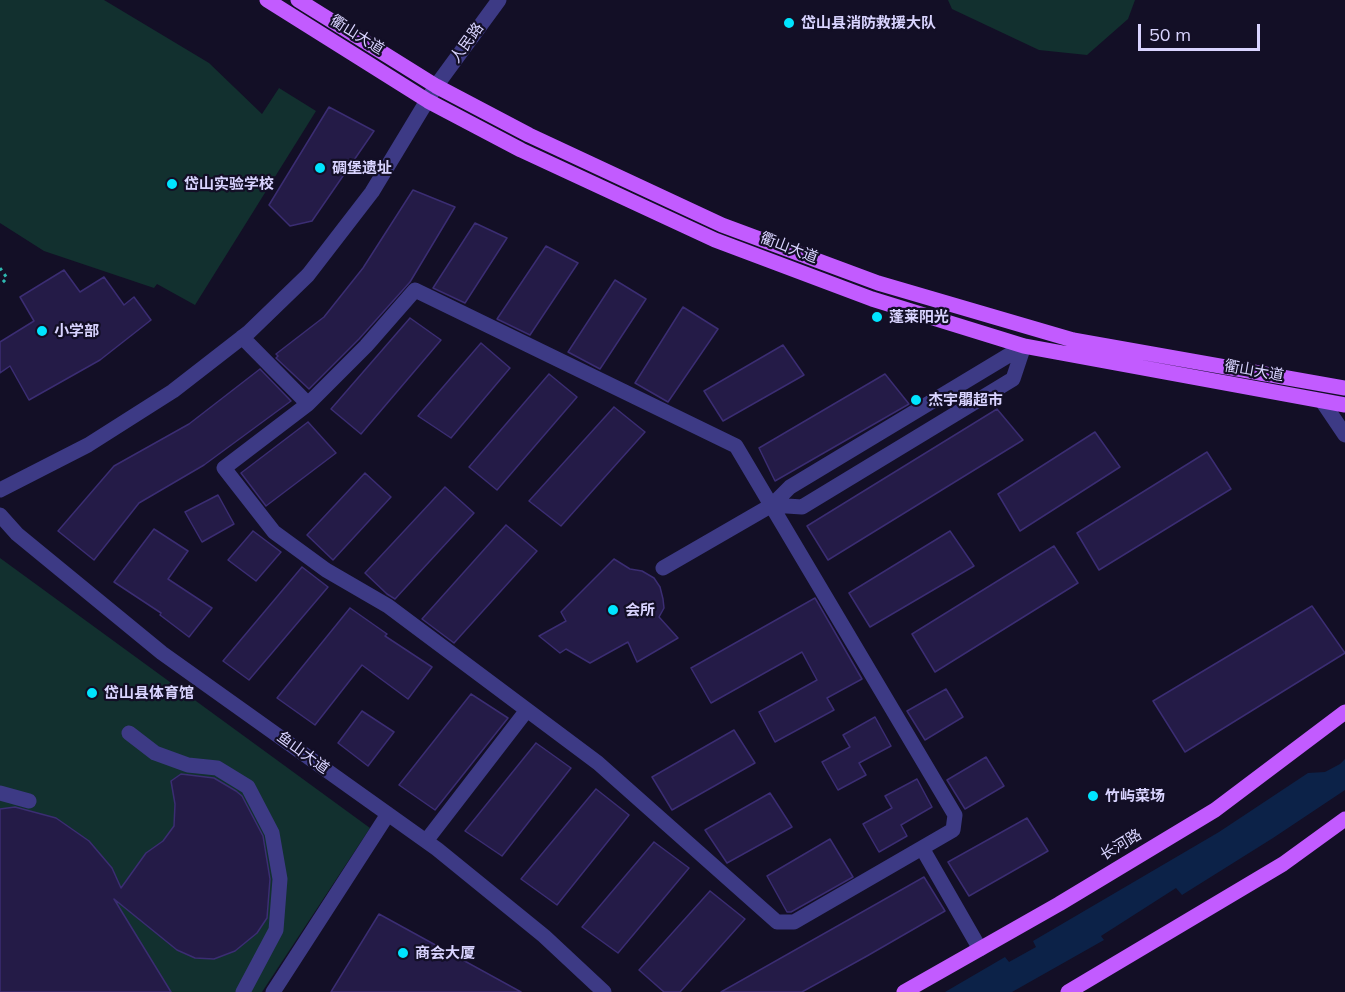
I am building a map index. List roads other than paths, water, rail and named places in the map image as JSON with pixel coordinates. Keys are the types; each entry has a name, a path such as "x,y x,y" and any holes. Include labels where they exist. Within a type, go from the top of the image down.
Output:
{"main road":[{"name":"衢山大道","path":"267,0 428,101 521,150 716,240 872,299 1024,346 1345,405"},
{"name":"衢山大道","path":"298,0 436,86 528,135 722,225 878,283 1073,340 1345,388"},
{"name":"长河路","path":"904,992 1215,810 1345,712"},
{"path":"1068,992 1283,864 1345,819"}],"street":[{"name":"人民路","path":"0,490 88,444 173,391 242,337 308,275 372,192 436,86 499,0"},
{"path":"415,290 736,446 955,815 952,830 794,922 777,922 598,763 388,606 326,570 274,532 224,468 308,404 366,346 415,290"},
{"path":"242,337 308,404"},
{"path":"663,568 772,505 790,487 1024,346"},
{"path":"772,505 802,507 1013,379 1024,346"},
{"path":"1322,401 1345,435"},
{"name":"鱼山大道","path":"0,515 16,534 162,652 426,841 544,936 604,992"},
{"path":"426,841 527,710"},
{"path":"129,733 155,753 188,765 217,768 248,787 272,833 280,879 276,930 243,992"},
{"path":"0,793 29,801"},
{"path":"273,992 388,814"},
{"path":"922,848 980,949"}],"water":[{"path":"1345,759 1345,790 1182,895 1176,888 1101,936 1104,940 1012,992 945,992 1005,957 1009,962 1036,947 1033,941 1219,832 1308,773 1325,772"}],"place":[{"name":"岱山县消防救援大队","path":"789,23"},
{"name":"碉堡遗址","path":"320,168"},
{"name":"岱山实验学校","path":"172,184"},
{"name":"蓬莱阳光","path":"877,317"},
{"name":"小学部","path":"42,331"},
{"name":"杰宇朤超市","path":"916,400"},
{"name":"会所","path":"613,610"},
{"name":"岱山县体育馆","path":"92,693"},
{"name":"竹屿菜场","path":"1093,796"},
{"name":"商会大厦","path":"403,953"}]}
